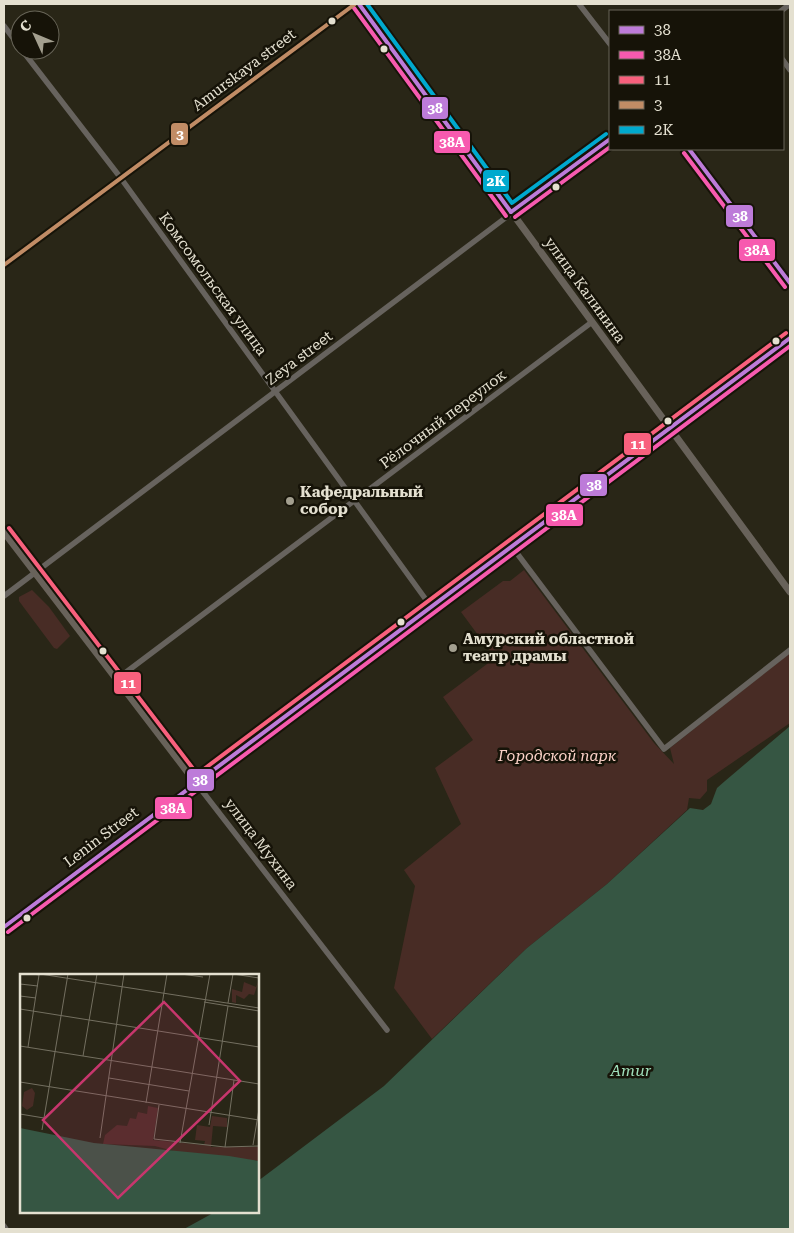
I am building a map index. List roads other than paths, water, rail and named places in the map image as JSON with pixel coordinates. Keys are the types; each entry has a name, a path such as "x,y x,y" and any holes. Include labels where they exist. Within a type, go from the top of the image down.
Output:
{"main road":[{"name":"улица Калинина","path":"359,4 790,592"},
{"name":"Lenin Street","path":"4,927 513,548 790,338"},
{"name":"улица Мухина","path":"4,532 196,783"}],"street":[{"name":"Amurskaya street","path":"4,265 355,4"},
{"path":"579,4 609,43"},
{"name":"Комсомольская улица","path":"30,60 120,177 432,608"},
{"name":"Zeya street","path":"4,596 609,140"},
{"path":"690,150 790,283"},
{"name":"Рёлочный переулок","path":"117,679 592,322"},
{"path":"513,548 664,749 790,650"},
{"name":"улица Мухина","path":"196,783 387,1030"}],"water":[{"name":"Amur","path":"790,726 790,1229 184,1229 213,1213 259,1213 259,1180 384,1086 527,948 607,884 690,808 703,810 711,804 717,788"}],"place":[{"name":"Кафедральный собор","path":"290,501"},
{"name":"Амурский областной театр драмы","path":"453,648"}],"park label":[{"name":"Городской парк","path":"557,756"}]}
